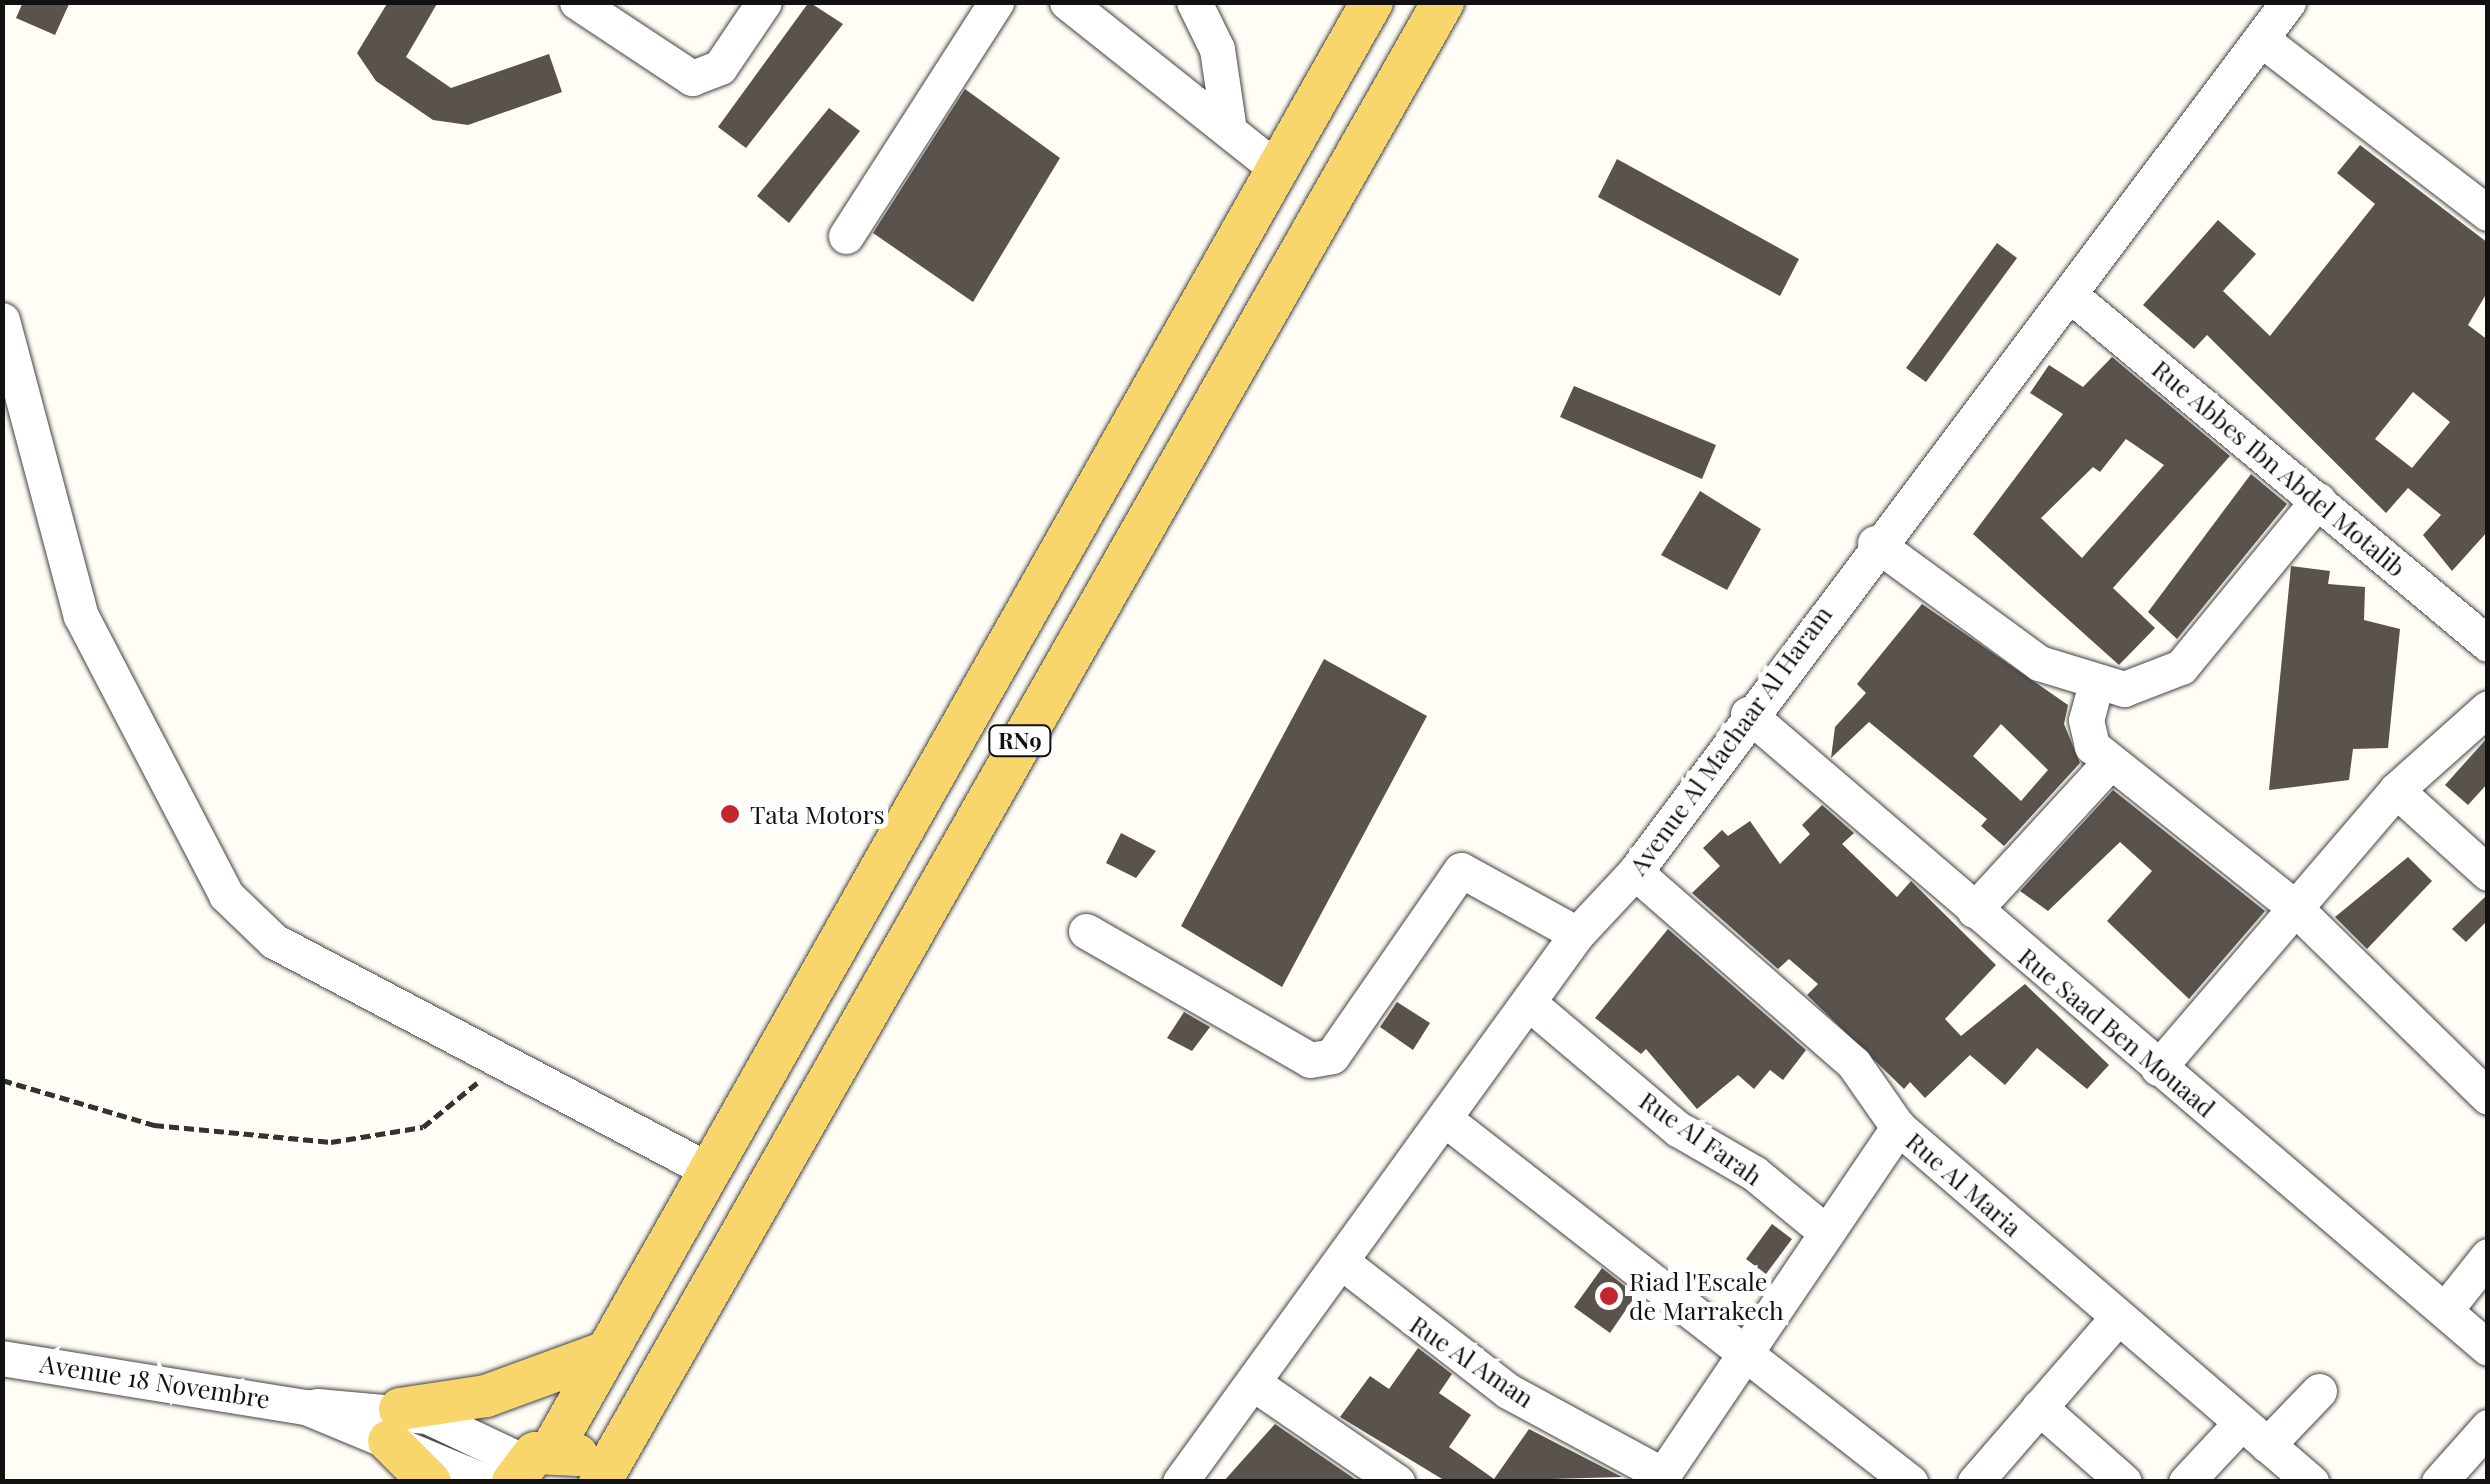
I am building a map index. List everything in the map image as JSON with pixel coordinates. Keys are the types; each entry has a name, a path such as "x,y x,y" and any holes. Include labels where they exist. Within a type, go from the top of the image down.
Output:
{"main road":[{"name":"RN9","path":"529,1464 606,1352 1372,2"},
{"name":"RN9","path":"529,1464 582,1457 600,1482 1443,2"},
{"path":"430,1482 395,1425 606,1352"}],"street":[{"path":"577,2 692,78 720,67 764,2"},
{"path":"846,236 996,2"},
{"path":"1067,2 1277,169"},
{"path":"1194,2 1217,50 1228,130"},
{"name":"Avenue Al Machaar Al Haram","path":"1180,1482 1343,1263 1577,934 1635,872 1876,542 2069,294 2288,2"},
{"path":"2261,39 2488,212"},
{"name":"Rue Abbes Ibn Abdel Motalib","path":"2069,294 2488,644"},
{"path":"2,320 81,616 226,896 274,941 493,1060 708,1170"},
{"path":"1876,542 2039,663 2096,686 2156,682 2181,667 2318,500"},
{"path":"2096,686 2086,732 2110,762 2292,905 2488,1097"},
{"path":"2158,1068 2292,905 2396,790 2488,708"},
{"name":"Rue Saad Ben Mouaad","path":"1748,714 2488,1348"},
{"path":"1974,910 2110,762"},
{"path":"2396,790 2488,874"},
{"path":"1086,931 1310,1060 1338,1047 1460,870 1577,934"},
{"name":"Rue Al Maria","path":"1635,872 1854,1064 1898,1127 2311,1482"},
{"name":"Rue Al Farah","path":"1530,1004 1678,1129 1754,1173 1827,1233"},
{"path":"1446,1120 1870,1446 1910,1482"},
{"name":"Rue Al Aman","path":"1343,1263 1508,1391 1660,1478 1898,1127"},
{"path":"2445,1310 2488,1256"},
{"path":"1974,1482 2118,1317"},
{"name":"Avenue 18 Novembre","path":"2,1358 306,1407 395,1425 529,1464"},
{"path":"1253,1382 1397,1482"},
{"path":"2186,1482 2320,1391"},
{"path":"2040,1407 2124,1482"},
{"name":"Avenue 18 Novembre","path":"395,1425 486,1482"},
{"path":"2440,1482 2488,1428"},
{"path":"1870,1446 1872,1482"}],"path":[{"path":"2,1080 137,1122 331,1142 424,1127 467,1100 493,1060"}],"building":[{"path":"23,2 70,2 55,35 16,18"},
{"path":"388,2 438,2 406,57 451,88 549,54 562,92 468,125 433,120 376,81 357,53"},
{"path":"809,2 843,24 746,148 718,127"},
{"path":"965,89 1060,158 973,302 873,233"},
{"path":"829,108 860,131 789,223 757,196"},
{"path":"2360,145 2488,243 2488,291 2468,325 2488,340 2488,531 2452,571 2423,535 2441,515 2408,488 2386,513 2207,335 2194,349 2143,305 2218,220 2256,254 2223,291 2270,336 2375,204 2337,173","holes":["2413,392 2450,422 2412,468 2375,439"]},
{"path":"1617,159 1799,259 1780,296 1598,197"},
{"path":"1997,243 2017,258 1926,382 1906,368"},
{"path":"2112,357 2230,456 2113,588 2155,628 2119,665 1973,534 2063,414 2030,393 2049,365 2083,387","holes":["2126,439 2164,465 2082,558 2041,518 2093,467 2100,472"]},
{"path":"1574,386 1716,445 1702,479 1560,417"},
{"path":"2251,474 2287,504 2177,639 2148,612"},
{"path":"1700,491 1761,529 1727,590 1661,555"},
{"path":"2291,566 2330,571 2328,584 2365,587 2364,620 2400,629 2388,748 2353,749 2349,780 2269,790"},
{"path":"1922,604 2068,705 2064,724 2080,763 2004,846 1981,826 1987,819 1869,722 1831,758 1835,727 1866,693 1857,684","holes":["2001,724 2048,770 2021,801 1973,756"]},
{"path":"1324,659 1427,716 1282,987 1181,926"},
{"path":"2488,737 2488,783 2468,805 2445,785"},
{"path":"2113,790 2265,911 2189,999 2107,921 2152,871 2120,842 2048,911 2020,891"},
{"path":"1822,805 1854,833 1842,844 1897,897 1911,881 1996,965 1945,1019 1961,1036 2025,984 2109,1065 2087,1089 2037,1048 2005,1085 1970,1055 1925,1098 1910,1082 1904,1089 1807,995 1818,984 1789,959 1778,969 1692,893 1720,866 1703,848 1722,830 1728,836 1750,821 1780,864 1810,834 1802,825"},
{"path":"1121,833 1156,851 1136,878 1106,863"},
{"path":"2408,857 2432,881 2367,949 2335,917"},
{"path":"2488,894 2488,920 2466,942 2452,929"},
{"path":"1668,929 1806,1050 1783,1080 1770,1070 1754,1089 1738,1075 1697,1109 1646,1049 1641,1054 1595,1018"},
{"path":"1397,1002 1430,1023 1413,1050 1380,1027"},
{"path":"1184,1012 1210,1027 1192,1051 1167,1038"},
{"path":"1772,1224 1792,1239 1766,1274 1746,1259"},
{"name":"Riad l'Escale de Marrakech","path":"1602,1268 1636,1295 1610,1333 1574,1307"},
{"path":"1418,1348 1452,1374 1439,1393 1471,1415 1449,1447 1494,1479 1529,1429 1622,1477 1447,1482 1340,1417 1370,1376 1389,1389"},
{"path":"1275,1424 1359,1482 1223,1482"}],"place":[{"name":"Tata Motors","path":"730,814"},
{"name":"Riad l'Escale de Marrakech","path":"1609,1296"}]}
